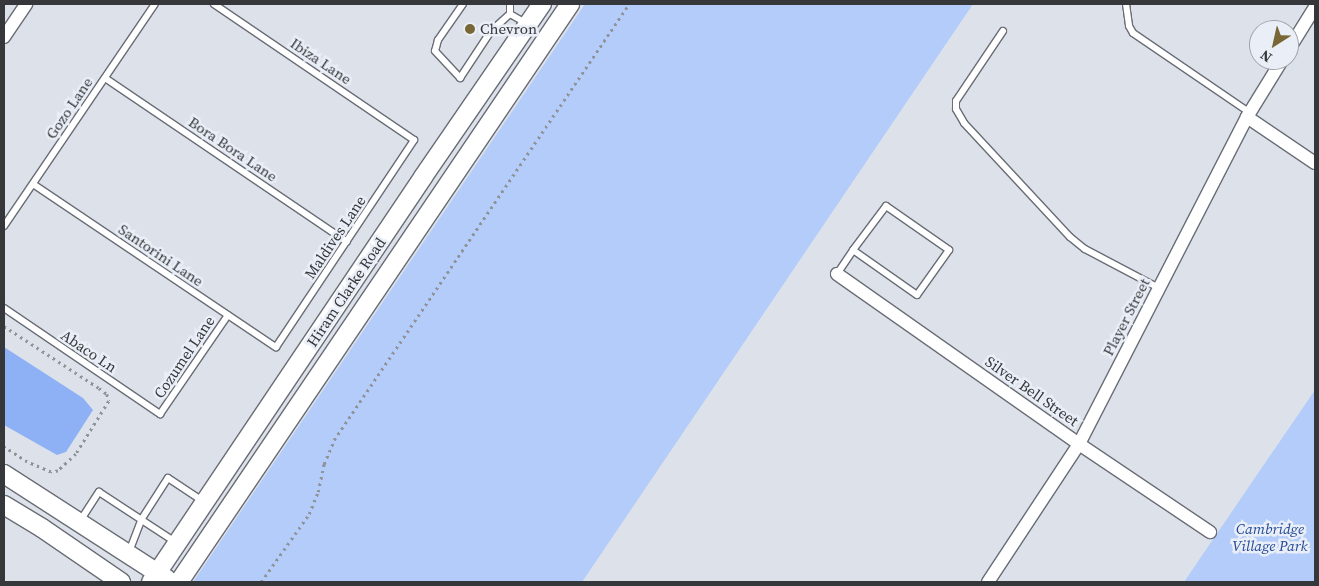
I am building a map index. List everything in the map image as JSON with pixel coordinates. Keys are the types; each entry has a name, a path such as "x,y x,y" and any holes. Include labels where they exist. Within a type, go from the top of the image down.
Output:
{"main road":[{"name":"Hiram Clarke Road","path":"160,579 178,544 205,502 542,4"},
{"name":"Hiram Clarke Road","path":"179,582 570,4"},
{"path":"477,100 495,114"},
{"path":"377,246 397,260"},
{"path":"280,390 300,403"},
{"path":"4,474 80,521 129,554 160,579"},
{"path":"4,505 42,528 121,582"}],"street":[{"path":"4,37 26,4"},
{"path":"1299,33 1315,7"},
{"name":"Player Street","path":"988,582 1079,444 1248,114 1276,70"},
{"path":"1248,114 1315,164"},
{"name":"Silver Bell Street","path":"837,274 1079,444 1210,532"}],"lane":[{"name":"Gozo Lane","path":"4,226 155,4"},
{"name":"Ibiza Lane","path":"214,4 414,140"},
{"path":"463,4 438,40 435,51 460,78 491,30 510,14 510,4"},
{"path":"1126,4 1129,26 1133,33 1248,114"},
{"path":"510,14 528,25"},
{"path":"1003,30 956,101 956,109 964,123 1070,237 1085,249 1159,288"},
{"name":"Bora Bora Lane","path":"104,78 347,242"},
{"name":"Maldives Lane","path":"276,346 414,140"},
{"name":"Santorini Lane","path":"33,184 276,346"},
{"path":"837,274 853,250 886,206 949,250 917,296 853,250"},
{"name":"Abaco Ln","path":"4,308 160,414"},
{"name":"Cozumel Lane","path":"160,414 228,314"},
{"path":"129,554 141,520 168,478 205,502"},
{"path":"80,521 99,492 178,544"}],"path":[{"path":"261,582 309,514 318,492 324,464 334,440 630,4"},
{"path":"4,326 99,388 106,394 109,401 76,454 58,471 51,472 27,462 4,447"}],"green space":[{"path":"585,4 973,4 582,582 193,582"},
{"name":"Cambridge Village Park","path":"1315,390 1315,582 1184,582 1265,463"}],"shaded area":[{"path":"4,347 83,398 93,410 66,452 57,455 4,425"}],"place":[{"name":"Chevron","path":"470,29"}]}
